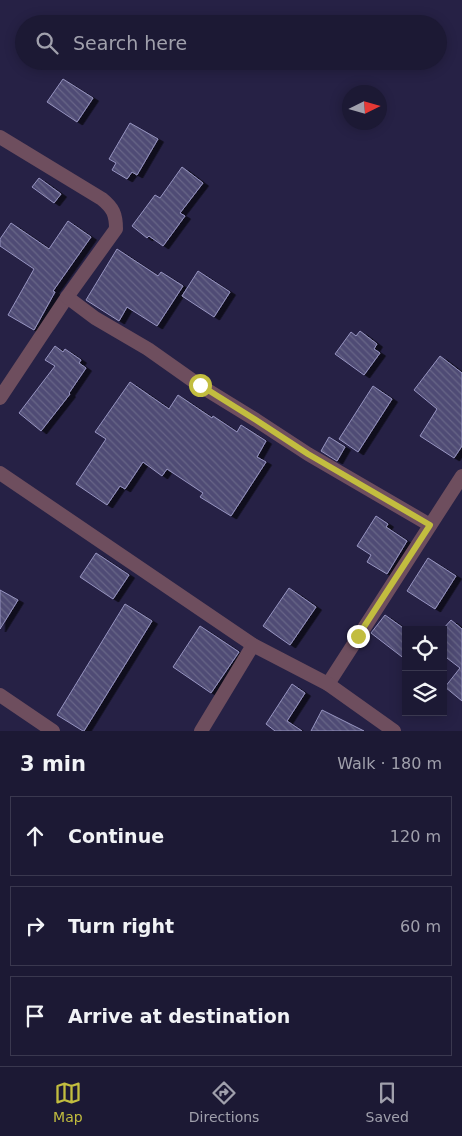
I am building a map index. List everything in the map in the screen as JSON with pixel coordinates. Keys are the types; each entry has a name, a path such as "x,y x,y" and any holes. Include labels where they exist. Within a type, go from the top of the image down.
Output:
{"street":[{"path":"0,137 90,190 114,209 116,229 67,297 0,398"},
{"path":"67,297 95,318 148,349 200,385 308,454 430,525"},
{"path":"0,473 253,645 328,684 394,731"},
{"path":"328,684 462,476"},
{"path":"202,731 253,645"},
{"path":"0,695 53,731"}],"building":[{"path":"63,79 93,98 77,122 47,102"},
{"path":"130,123 158,139 137,175 132,172 127,179 112,170 116,163 109,159"},
{"path":"182,167 203,183 180,213 185,216 163,246 149,236 147,238 132,226 155,195 160,198"},
{"path":"39,178 61,194 54,203 32,187"},
{"path":"68,221 91,237 53,291 55,292 34,330 8,315 34,269 0,246 0,239 11,223 49,249"},
{"path":"117,249 158,276 161,272 183,286 157,326 127,307 119,321 86,300"},
{"path":"198,271 230,292 214,317 182,296"},
{"path":"360,331 377,344 374,349 380,353 364,375 335,354 351,332 356,336"},
{"path":"55,346 63,352 65,349 81,360 79,363 86,368 70,394 41,431 19,413 55,366 45,360"},
{"path":"440,356 462,373 462,446 454,458 420,436 437,409 414,390"},
{"path":"130,382 169,409 178,395 237,432 241,425 266,441 257,457 266,462 231,516 200,497 203,493 167,469 162,476 143,462 125,489 120,486 107,505 76,484 106,439 95,432"},
{"path":"373,386 392,399 358,452 339,439"},
{"path":"329,437 345,447 337,461 321,451"},
{"path":"376,516 388,524 386,527 407,541 387,574 367,562 371,555 357,546"},
{"path":"96,553 129,575 113,599 80,577"},
{"path":"428,558 456,576 435,609 407,591"},
{"path":"289,588 316,607 290,645 263,626"},
{"path":"0,590 18,600 0,629"},
{"path":"125,604 152,621 83,731 57,715"},
{"path":"385,615 402,627 402,657 371,633"},
{"path":"451,620 462,629 462,701 447,689 447,684 460,668 447,658 446,626"},
{"path":"200,626 239,652 211,693 173,667"},
{"path":"292,684 305,693 287,721 302,731 275,731 266,724"},
{"path":"322,710 364,731 311,731"}],"route":[{"path":"200,385 308,454 430,525 358,636"}]}
